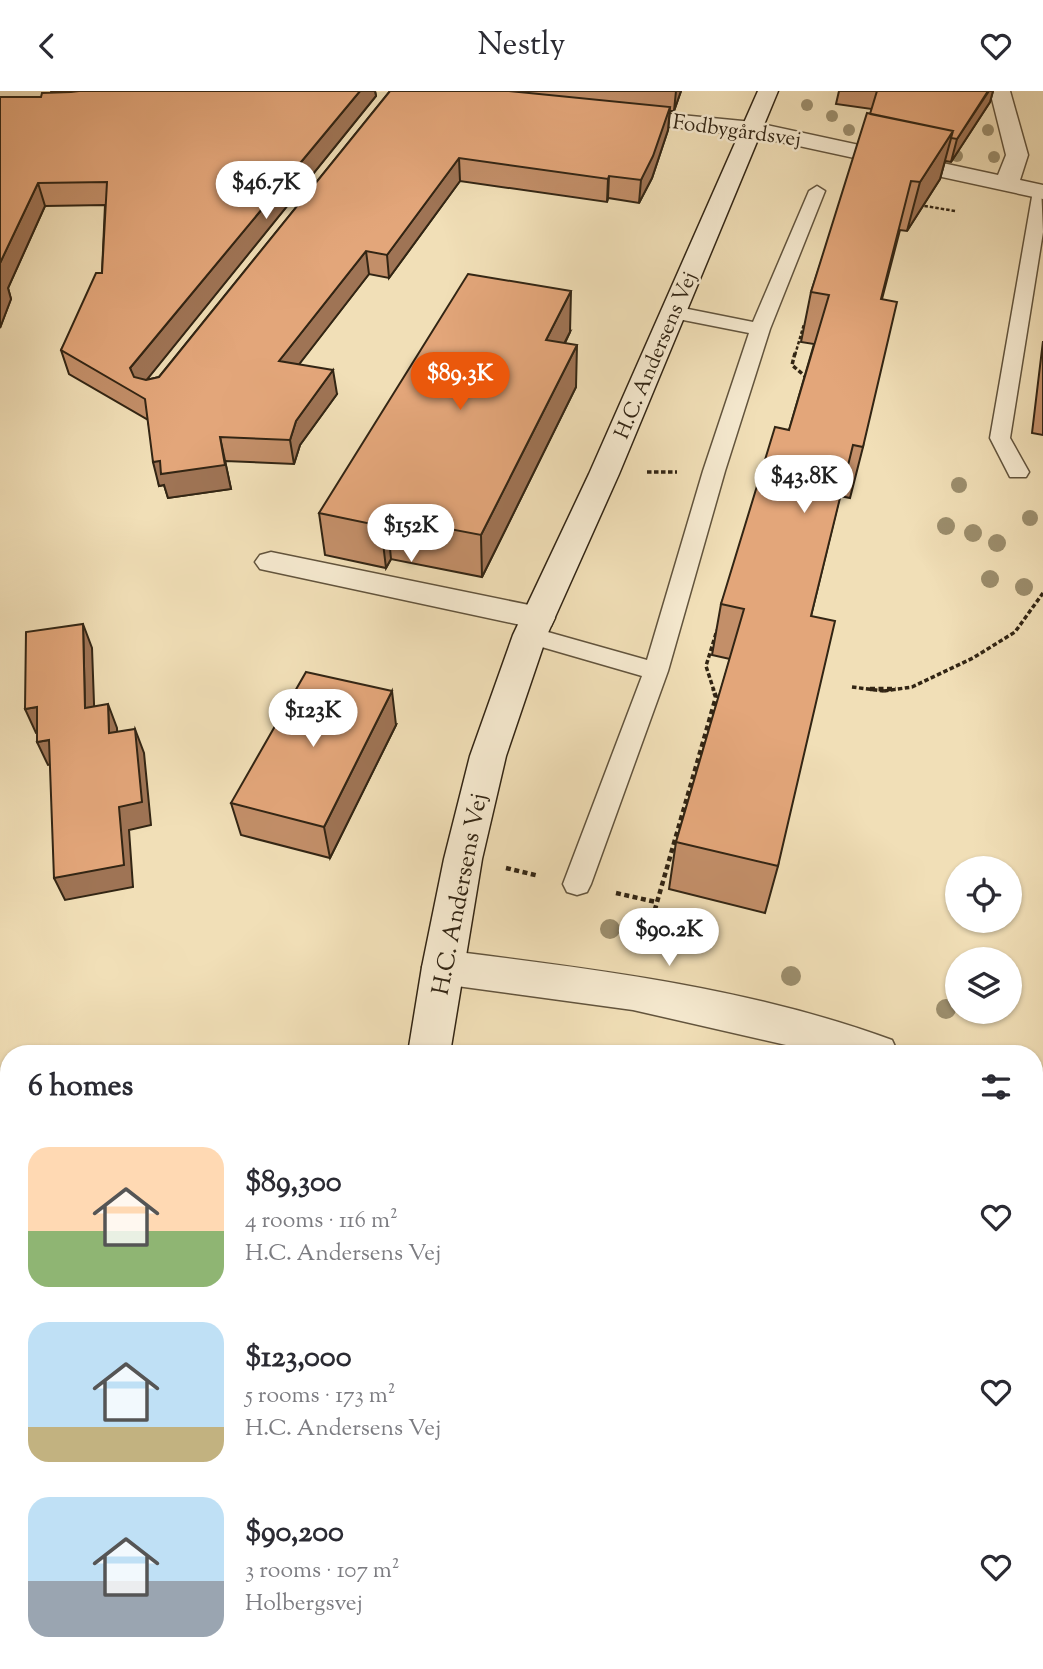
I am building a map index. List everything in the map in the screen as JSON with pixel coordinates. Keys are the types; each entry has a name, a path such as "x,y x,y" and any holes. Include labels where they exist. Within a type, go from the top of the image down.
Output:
{"street":[{"name":"H.C. Andersens Vej","path":"430,1045 463,859 488,756 535,626 604,474 768,91"},
{"path":"1000,91 1017,155 1007,183"},
{"name":"Fodbygårdsvej","path":"595,112 754,129 1042,192"},
{"path":"271,562 535,626"},
{"path":"442,967 633,992 808,1031 852,1045"}],"lane":[{"path":"577,884 656,671 713,471 760,330 817,191"},
{"path":"1018,473 1000,438 1042,192"},
{"path":"673,312 760,330"},
{"path":"535,626 656,671"}],"path":[{"path":"912,204 966,213 982,177"},
{"path":"802,389 806,377 792,365 808,312"},
{"path":"604,474 713,471"},
{"path":"852,687 884,691 912,687 973,658 1015,632 1043,593"},
{"path":"633,992 656,902 716,697 706,666 717,628"}],"building":[{"path":"360,91 130,368 134,377 146,380 159,377 390,91 509,91 670,107 653,156 641,180 609,176 608,179 459,158 387,255 366,251 279,361 333,370 296,421 290,440 220,437 225,465 161,474 160,461 153,462 145,399 61,350 96,273 102,273 107,182 38,183 0,263 0,97 41,97 42,93"},
{"path":"877,91 988,91 957,139 951,138 953,131 870,114"},
{"path":"867,113 953,131 920,182 911,181 881,299 897,302 863,447 853,445 811,616 835,621 778,866 676,842 744,609 721,604 775,427 789,430 829,295 811,292"},
{"path":"468,274 571,291 546,340 577,345 481,535 387,517 381,526 319,513"},
{"path":"83,624 85,708 108,704 109,733 135,729 142,802 119,807 124,865 54,878 49,740 37,742 37,707 25,709 26,632"},
{"path":"306,672 392,691 324,827 231,803"}]}
